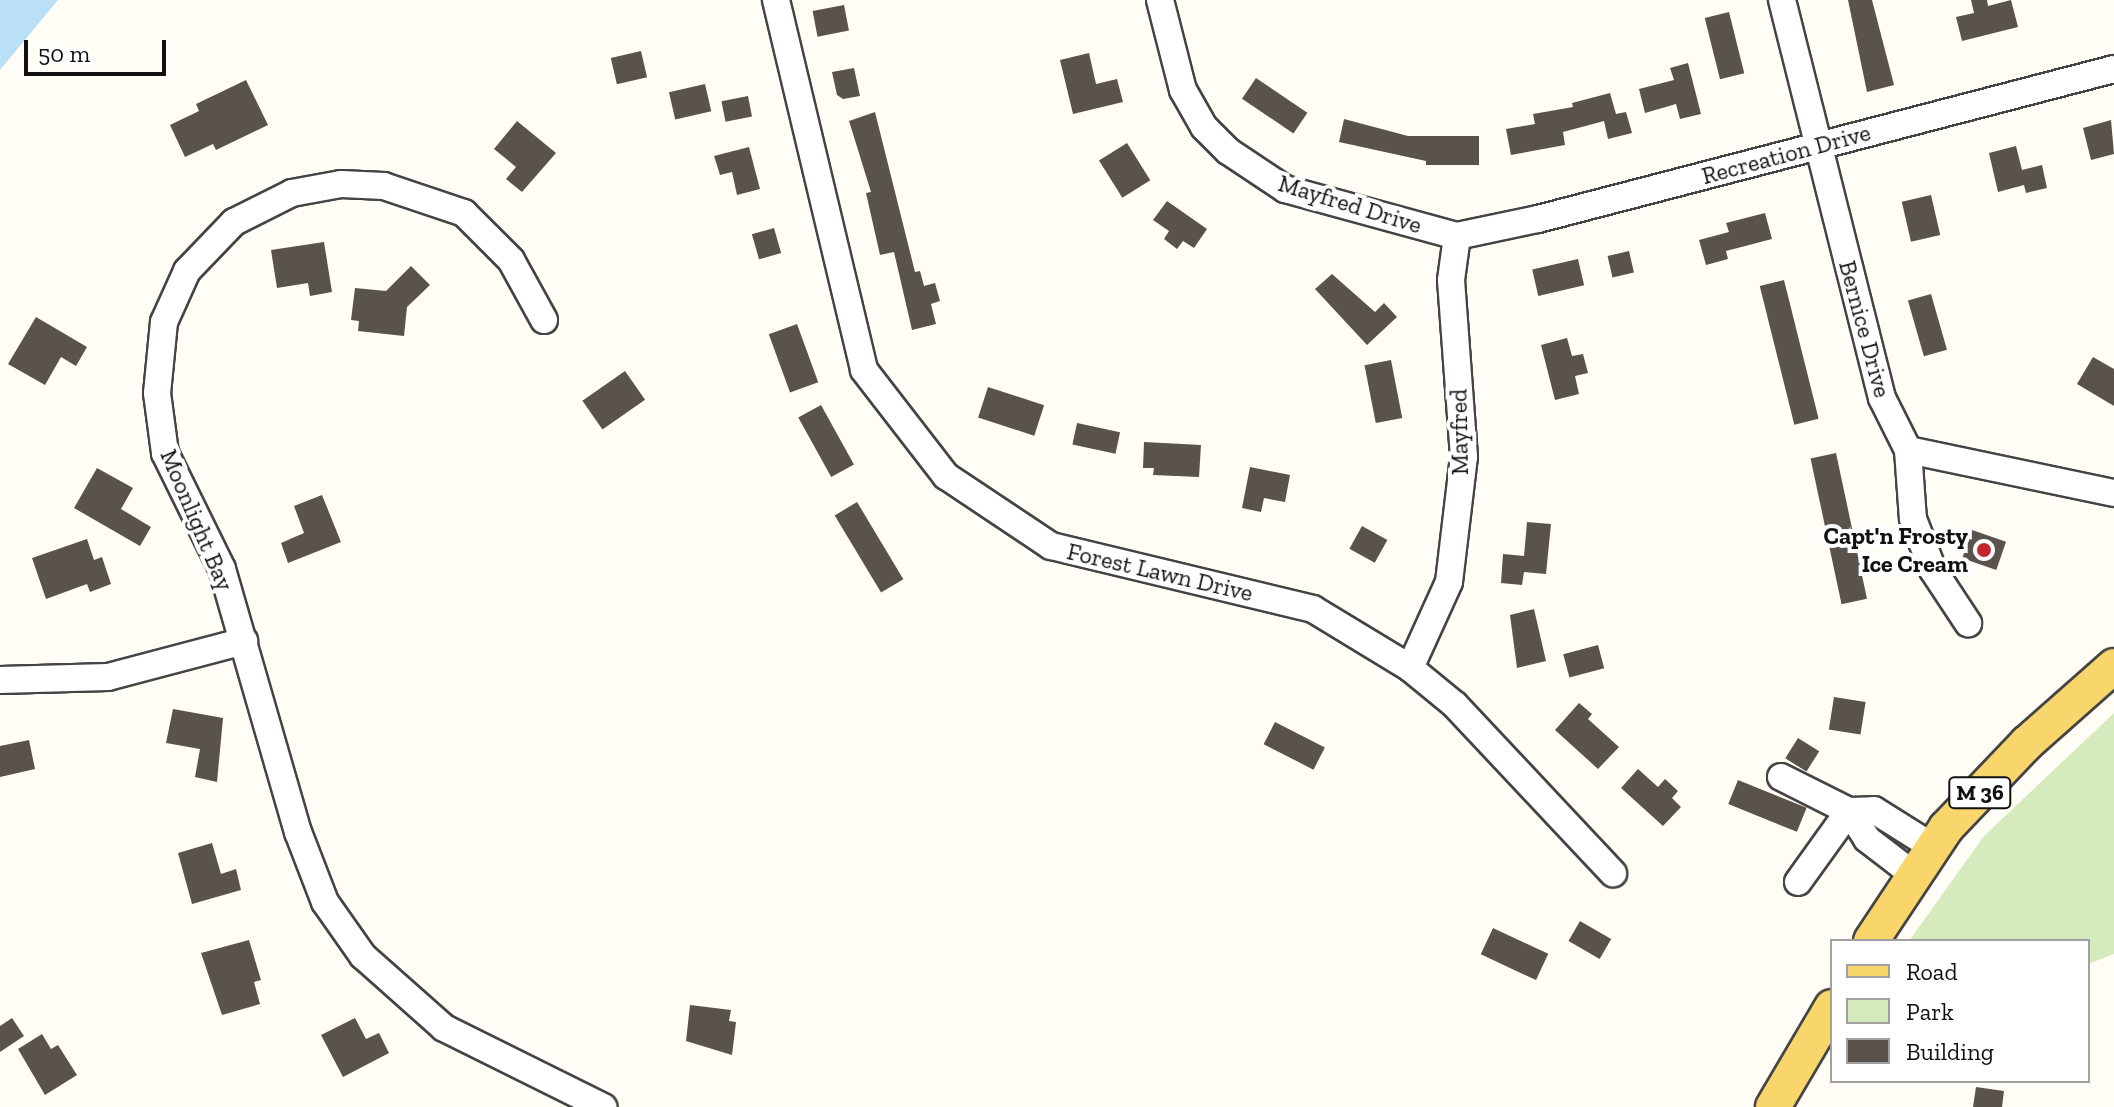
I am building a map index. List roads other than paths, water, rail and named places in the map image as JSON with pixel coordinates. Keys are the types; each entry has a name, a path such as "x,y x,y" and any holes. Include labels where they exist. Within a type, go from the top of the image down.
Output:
{"main road":[{"name":"M 36","path":"1872,939 1933,847 2027,743 2114,666"},
{"path":"1773,1107 1830,1010"}],"street":[{"name":"Forest Lawn Drive","path":"776,0 864,370 946,476 1051,546 1313,609 1410,668 1455,705 1613,873"},
{"name":"Mayfred Drive","path":"1160,0 1183,90 1204,127 1228,151 1285,189 1457,236"},
{"name":"Bernice Drive","path":"1782,0 1882,398 1908,450"},
{"name":"Recreation Drive","path":"1457,236 2114,69"},
{"name":"Moonlight Bay","path":"544,320 527,282 491,236 464,213 384,186 341,184 292,193 234,222 187,271 164,322 157,393 165,453 222,569 298,832 325,902 363,956 444,1028 603,1107"},
{"name":"Mayfred","path":"1410,668 1449,582 1464,457 1451,280 1457,236"},
{"path":"1968,623 1933,570 1913,519 1908,450 2114,493"},
{"path":"0,680 108,677 244,641"},
{"path":"1781,777 1849,811 1874,810 1933,847"},
{"path":"1849,811 1867,839 1914,875"},
{"path":"1798,882 1849,811"}],"water":[{"path":"0,0 58,0 0,70"}],"place":[{"name":"Capt'n Frosty Ice Cream","path":"1984,550"}]}
